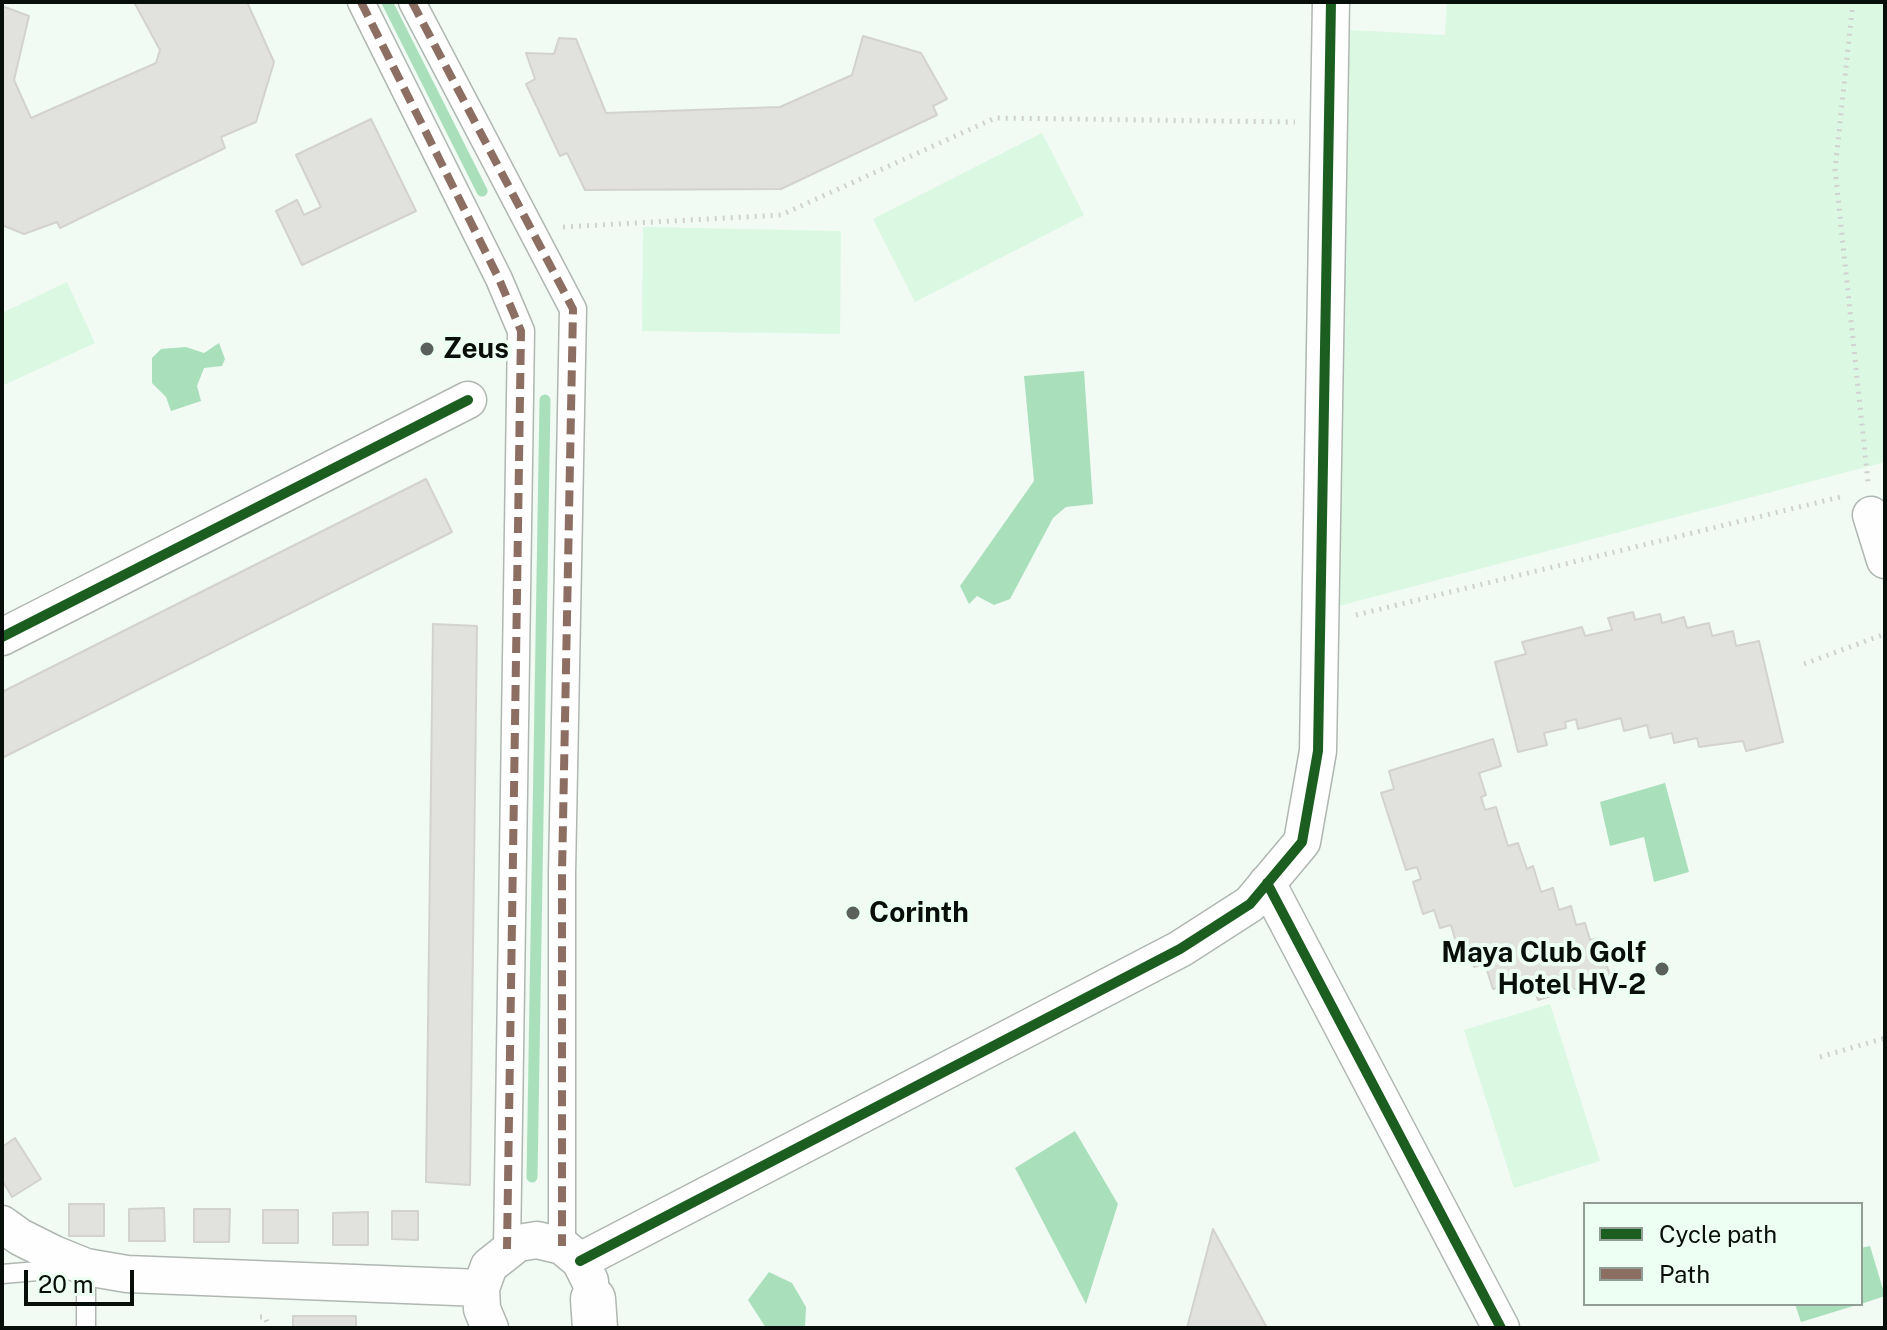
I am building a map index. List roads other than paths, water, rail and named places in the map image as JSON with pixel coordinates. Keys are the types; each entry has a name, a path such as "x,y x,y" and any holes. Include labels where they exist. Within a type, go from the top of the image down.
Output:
{"street":[{"path":"361,2 499,279 521,331 507,1249"},
{"path":"412,2 573,309 562,873 583,1292"},
{"path":"583,1292 1250,904 1302,842 1318,751 1331,2"},
{"path":"2,637 468,400"},
{"path":"1870,502 1885,560"},
{"path":"1267,883 1501,1328"},
{"path":"2,1224 20,1237 86,1267 127,1274 481,1288"},
{"path":"490,1328 482,1309 481,1288 489,1266 507,1249 537,1240 583,1292"}],"lane":[{"path":"2,1274 86,1267 86,1328"}],"waterway":[{"path":"387,2 482,191"},
{"path":"532,1177 545,400"}],"place":[{"name":"Zeus","path":"427,349"},
{"name":"Corinth","path":"853,913"},
{"name":"Maya Club Golf Hotel HV-2","path":"1662,969"}]}
